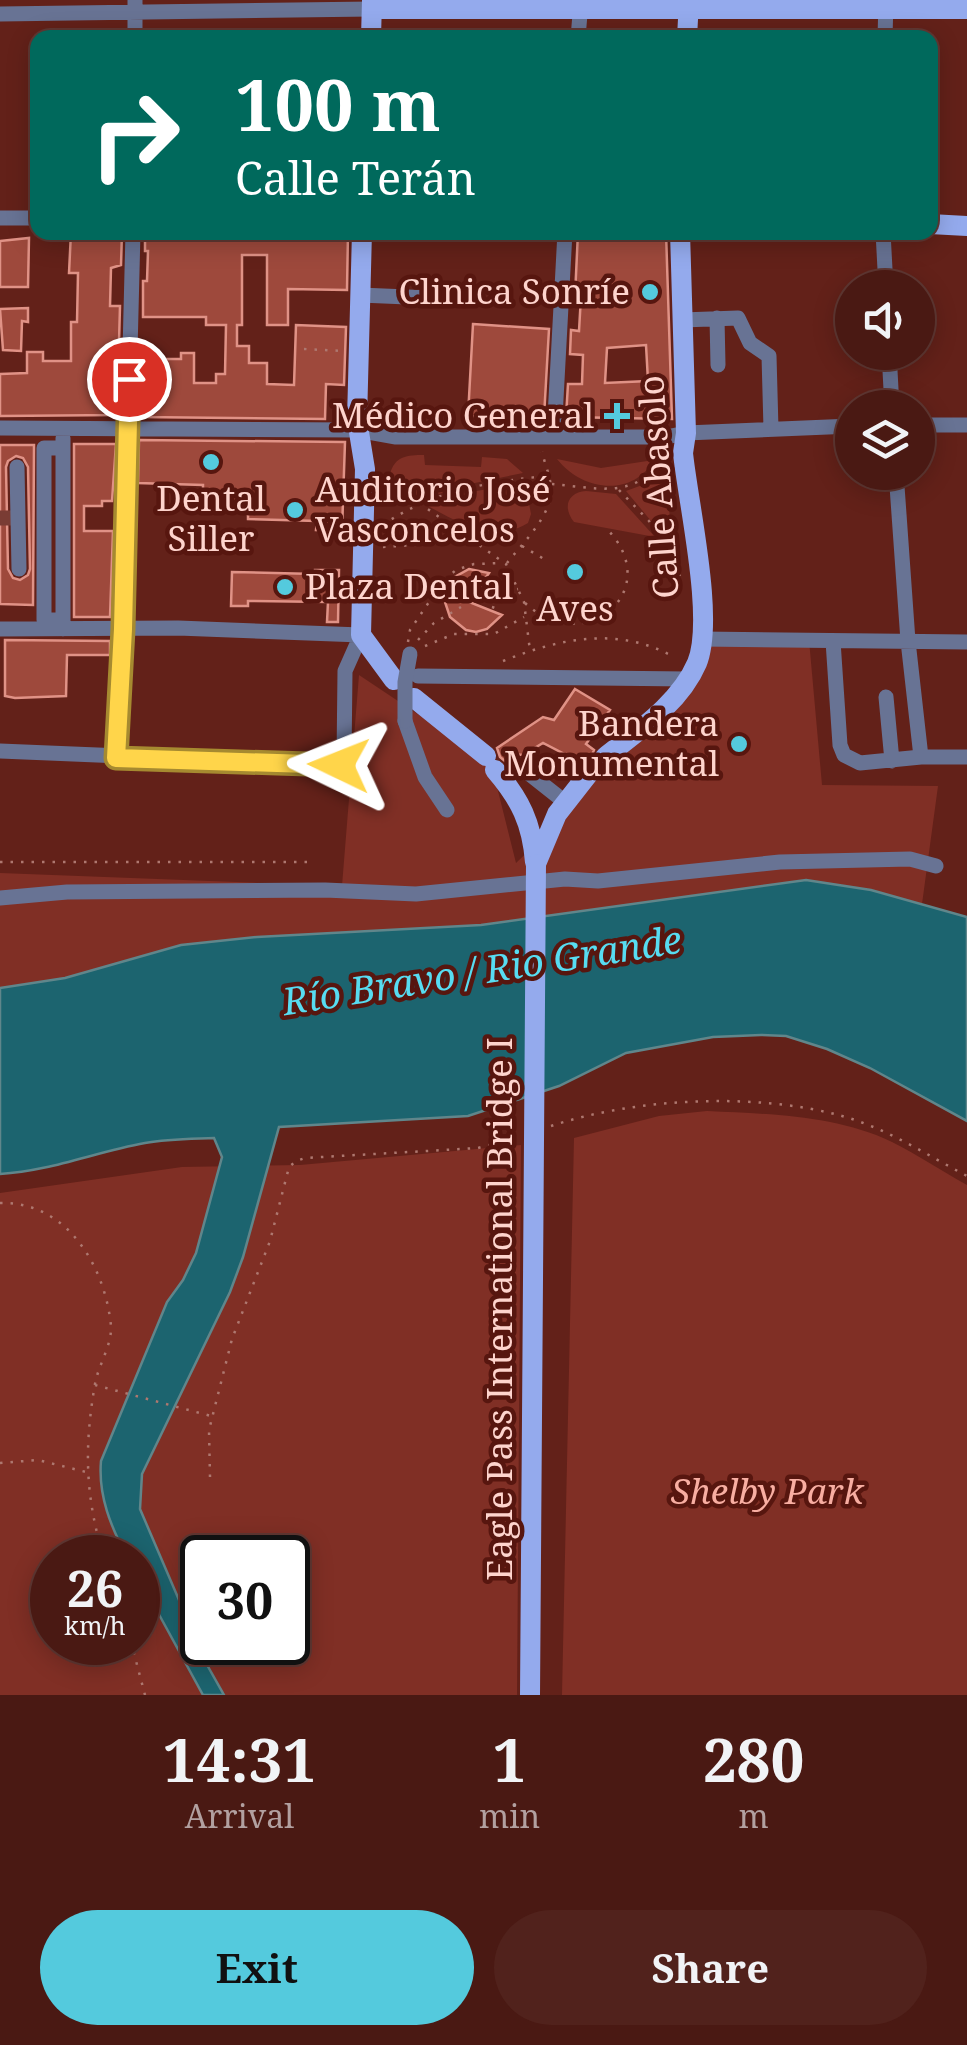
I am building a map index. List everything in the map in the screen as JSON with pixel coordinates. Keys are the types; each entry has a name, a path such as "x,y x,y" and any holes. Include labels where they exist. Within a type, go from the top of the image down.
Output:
{"main road":[{"path":"370,30 372,5 886,5 967,9"},
{"path":"688,30 689,5"},
{"path":"938,224 967,226"},
{"path":"362,240 357,430 365,454 361,634 392,677"},
{"name":"Calle Abasolo","path":"536,864 550,828 566,802 599,763 661,710 687,679 699,656 699,586 684,458 680,240"},
{"path":"414,698 491,763 513,790 531,824 536,864"},
{"name":"Eagle Pass International Bridge I","path":"530,1695 536,864"}],"street":[{"path":"0,14 135,6 372,5"},
{"path":"578,30 580,5"},
{"path":"885,30 886,5"},
{"path":"0,218 30,218"},
{"path":"116,758 133,240"},
{"path":"554,436 565,240"},
{"path":"883,240 885,270"},
{"path":"360,296 455,299"},
{"path":"717,318 718,364"},
{"path":"682,320 738,318 750,344 767,352 771,429"},
{"path":"935,425 967,425"},
{"path":"0,428 357,430 396,437 666,437 835,427"},
{"path":"63,428 63,625"},
{"path":"63,448 44,448 44,620 63,625"},
{"path":"16,466 19,569"},
{"path":"897,490 921,757"},
{"path":"16,518 44,519"},
{"path":"0,570 44,568"},
{"path":"0,628 63,625 361,634 345,672 343,763 0,751"},
{"path":"702,639 967,642"},
{"path":"833,641 840,745 844,755 860,763 967,757"},
{"path":"410,654 405,720 425,777 447,810"},
{"path":"418,676 687,679"},
{"path":"886,697 892,761"},
{"path":"517,764 566,802"},
{"path":"0,898 67,892 325,890 416,894 780,862 910,859 936,866"}],"path":[{"path":"304,349 350,352"},
{"path":"506,564 547,506 550,484 542,452"},
{"path":"550,484 618,489 645,479 660,455"},
{"path":"384,524 422,505 486,484 548,476"},
{"path":"385,479 506,564 524,602 530,652"},
{"path":"618,489 649,521 680,576"},
{"path":"524,602 550,620 574,625 589,624 615,606 626,589 626,559 622,546 606,528"},
{"path":"382,547 476,541"},
{"path":"521,546 544,559"},
{"path":"410,654 410,630 449,575 474,564 506,564"},
{"path":"482,582 498,596"},
{"path":"498,596 520,589"},
{"path":"492,611 498,596"},
{"path":"410,654 426,630 461,607"},
{"path":"410,654 447,635 486,636 526,616"},
{"path":"490,666 530,652 609,636 641,640 674,656"},
{"path":"0,862 314,862"},
{"path":"548,1127 581,1116 636,1107 705,1103 808,1109 844,1116 882,1131 967,1176"},
{"path":"210,1477 210,1430 232,1338 270,1240 284,1176 296,1161 478,1148 516,1138"},
{"path":"0,1203 46,1212 73,1232 88,1254 111,1325 95,1384 87,1473 97,1535"},
{"path":"95,1384 213,1416"},
{"path":"0,1463 38,1460 87,1473"},
{"path":"137,1665 145,1695"}],"green space":[{"path":"424,455 425,465 481,467 482,457 507,459 523,473 465,485 421,500 393,482 390,474 402,458"},
{"path":"557,459 601,468 654,460 633,480 607,486 580,478"},
{"path":"664,465 672,535 662,534 626,491 645,484"},
{"path":"525,482 531,514 528,523 515,529 477,529 428,506 461,494"},
{"path":"586,491 616,494 655,537 574,522 568,511 569,501"},
{"path":"700,639 809,640 822,785 938,786 922,904 871,890 806,880 481,925 181,945 65,978 0,988 0,873 342,886 359,675 491,763 516,863 541,839 553,810 686,685"},
{"name":"Shelby Park","path":"707,1111 848,1126 892,1142 967,1185 967,1695 562,1695 574,1138 659,1116"},
{"path":"521,1145 517,1695 0,1695 0,1193 182,1167 300,1165"}],"water":[{"name":"Río Bravo / Rio Grande","path":"806,880 871,890 967,917 967,1121 827,1049 786,1036 761,1035 713,1037 626,1053 559,1086 468,1116 279,1127 230,1292 142,1474 140,1509 151,1535 116,1535 104,1499 101,1461 167,1302 196,1253 222,1157 214,1138 171,1140 0,1174 0,988 65,978 181,945 481,925"},
{"path":"160,1556 180,1602 180,1653 160,1616"},
{"path":"187,1665 207,1665 224,1695 203,1695"}],"building":[{"path":"29,238 28,287 0,287 0,241"},
{"path":"71,240 122,240 121,265 111,268 110,306 120,306 117,415 0,416 0,374 27,373 27,352 43,352 43,361 71,361 71,322 77,322 78,273 69,273"},
{"path":"145,240 348,240 347,290 288,289 288,325 267,325 267,255 242,255 242,325 237,325 237,346 249,346 249,363 267,363 267,384 294,385 296,325 346,327 344,385 326,384 325,419 140,417 145,359 181,359 181,353 194,353 194,383 216,383 216,374 225,374 226,325 206,325 206,317 143,317"},
{"path":"578,240 666,240 672,419 566,417 568,384 582,384 583,355 570,354 571,330 579,331 581,296 575,296","holes":["646,345 648,381 605,383 607,348"]},
{"path":"28,308 28,322 22,321 21,351 3,350 0,309"},
{"path":"473,324 549,329 544,417 468,416"},
{"path":"139,440 345,442 342,531 316,530 317,521 248,519 248,502 203,501 203,485 138,483"},
{"path":"74,444 116,444 112,501 102,501 102,506 84,506 84,531 113,531 110,617 74,617"},
{"path":"0,445 34,445 33,605 0,604","holes":["16,456 23,458 28,467 30,569 20,580 13,578 8,569 6,467"]},
{"path":"469,569 489,573 469,602 502,615 487,629 476,632 466,630 450,617 444,599 453,578"},
{"name":"Plaza Dental","path":"315,570 339,570 338,622 327,622 328,602 248,601 248,606 231,606 232,572 315,574"},
{"path":"5,640 110,641 110,655 67,655 66,696 15,698 5,696"},
{"path":"575,689 610,710 586,744 594,750 592,755 580,762 543,743 523,755 512,754 506,762 500,757 497,748 543,717 554,720"}],"tunnel":[{"path":"0,518 13,518"}],"place":[{"name":"Clinica Sonríe","path":"650,292"},
{"name":"Médico General","path":"617,416"},
{"name":"Dental Siller","path":"211,462"},
{"name":"Auditorio José Vasconcelos","path":"295,510"},
{"name":"Aves","path":"575,572"},
{"name":"Plaza Dental","path":"285,587"},
{"name":"Bandera Monumental","path":"739,744"}],"route":[{"path":"129,379 116,758 339,765"}]}
